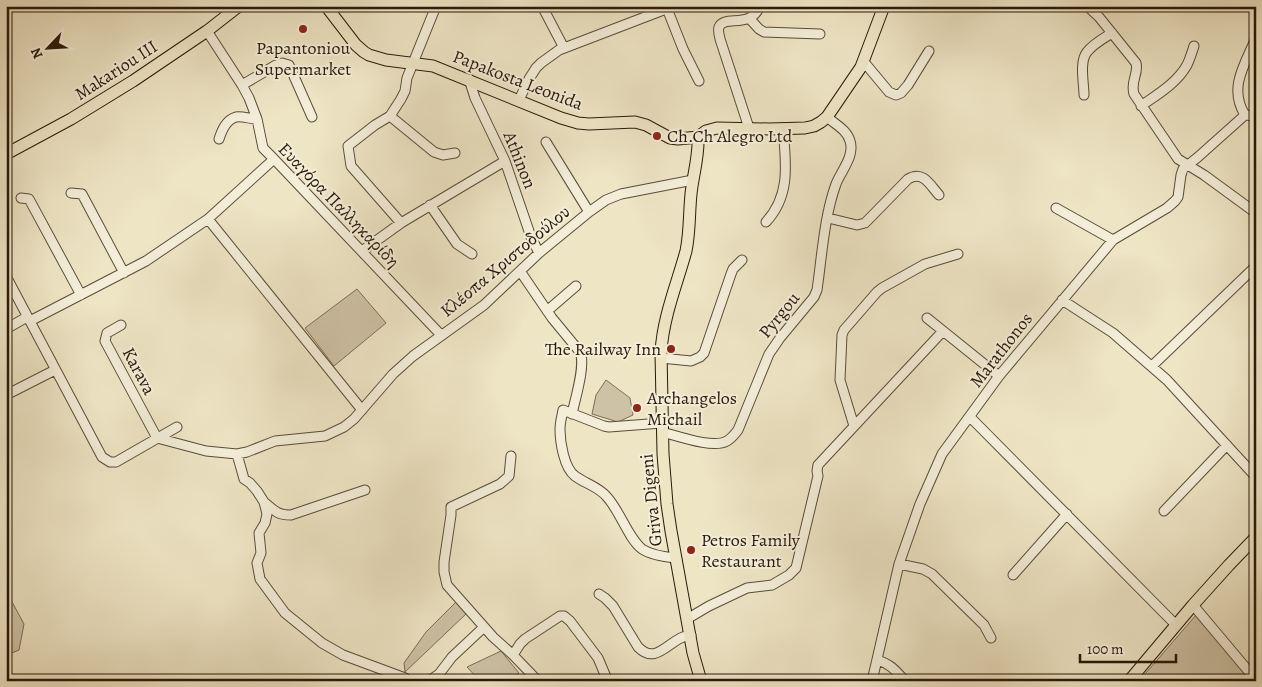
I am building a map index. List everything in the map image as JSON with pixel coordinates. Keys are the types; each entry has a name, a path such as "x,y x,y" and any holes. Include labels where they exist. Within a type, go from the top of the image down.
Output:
{"main road":[{"name":"Makariou III","path":"6,154 71,119 133,81 207,31 238,6"},
{"name":"Papakosta Leonida","path":"326,6 356,45 364,52 378,58 433,66 578,123 635,122 670,138 678,139 698,137 706,131 716,128 783,129 814,126 827,117"},
{"path":"827,117 864,62 884,6"},
{"name":"Griva Digeni","path":"698,137 698,157 693,180 688,240 664,327 661,358 662,428 667,504 693,653 701,681"},
{"path":"1129,681 1176,625 1256,537"}],"street":[{"path":"401,223 351,166 348,146 390,116 405,92 408,78 436,6"},
{"path":"542,6 564,48"},
{"path":"749,128 720,39 719,26 728,21 743,21 755,15 760,6"},
{"path":"1087,6 1112,32 1136,63 1137,67 1132,88 1134,94 1178,159 1204,175 1256,213"},
{"path":"519,100 529,79 541,63 559,50 666,8 699,81"},
{"path":"749,18 764,32 820,34"},
{"name":"Ευαγόρα Παλληκαρίδη","path":"207,31 249,98 257,119 263,148 441,336"},
{"path":"1084,95 1084,57 1112,32"},
{"path":"1256,38 1237,86 1238,100 1244,115 1256,116"},
{"path":"1141,106 1162,91 1180,74 1194,46"},
{"path":"864,62 890,92 896,96 908,85 929,51"},
{"path":"242,85 276,65 285,64 289,66 312,117"},
{"name":"Athinon","path":"469,79 475,98 505,161 530,236 539,253"},
{"name":"Marathonos","path":"872,681 899,564 920,504 942,454 999,376 1112,240 1167,208 1174,201 1179,191 1182,172 1244,115"},
{"path":"390,116 434,152 443,155 455,153"},
{"path":"219,139 221,131 227,122 237,117 257,119"},
{"name":"Pyrgou","path":"568,412 609,427 662,428 708,444 728,441 734,436 769,354 816,294 828,218 836,186 849,157 851,147 844,130 827,117"},
{"path":"766,222 778,207 786,177 783,129"},
{"path":"546,142 589,212"},
{"path":"6,329 81,295 146,261 208,219 274,159"},
{"path":"362,251 401,223 505,161"},
{"path":"828,218 858,225 865,223 908,179 915,176 924,179 939,195"},
{"name":"Κλέοπα Χριστοδούλου","path":"236,454 247,452 275,441 325,436 344,427 354,419 403,364 473,314 539,253 589,212 606,200 621,194 693,180"},
{"path":"71,193 82,194 124,273"},
{"path":"21,198 29,199 81,295"},
{"path":"430,205 457,244 472,254"},
{"path":"1056,208 1112,240"},
{"path":"208,219 362,410"},
{"path":"854,426 840,380 842,335 844,330 882,288 925,264 958,254"},
{"path":"661,358 691,361 704,353 733,269 742,260"},
{"path":"1152,366 1256,266"},
{"path":"520,271 547,311 582,356 582,365 568,412 560,422 561,442 566,462 576,477 597,488 609,498 642,549 658,555 676,558"},
{"path":"6,276 102,457 110,462 116,462 177,427"},
{"path":"547,311 576,286"},
{"path":"1062,300 1113,334 1152,366 1256,477"},
{"path":"927,318 999,376"},
{"name":"Karava","path":"121,325 107,333 105,340 157,438"},
{"path":"687,619 747,588 772,584 789,575 796,568 818,476 818,465 943,331"},
{"path":"6,395 55,370"},
{"path":"970,417 1176,625"},
{"path":"157,438 206,452 236,454 244,479 264,502 282,515 291,515 366,490"},
{"path":"1164,511 1227,445"},
{"path":"511,456 509,476 505,480 451,507 452,515 444,572 447,584 484,627 538,681"},
{"path":"264,502 267,514 259,533 261,553 257,563 260,579 285,613 322,643 343,655 405,678 408,681"},
{"path":"1014,575 1067,514"},
{"path":"899,564 923,569 932,574 984,625 991,638"},
{"path":"599,594 609,601 638,647 647,654 656,654 678,639 691,635"},
{"path":"1194,605 1256,680"},
{"path":"513,656 525,639 560,616 564,616 570,621 598,658 606,678"},
{"path":"429,681 439,674 452,657 484,627"},
{"path":"877,660 890,665 905,681"}],"shaded area":[{"path":"357,289 386,323 334,366 305,328"},
{"path":"606,380 630,398 633,415 618,422 592,414 596,395"},
{"path":"6,600 11,600 24,624 19,650 12,653 6,647 6,629 10,625 6,621"},
{"path":"457,601 467,613 405,672 404,663 426,632"},
{"path":"1196,615 1251,681 1139,681"},
{"path":"501,651 519,673 508,681 480,681 467,667"}],"place":[{"name":"Papantoniou Supermarket","path":"303,29"},
{"name":"Ch.Ch Alegro Ltd","path":"657,136"},
{"name":"The Railway Inn","path":"671,349"},
{"name":"Archangelos Michail","path":"637,408"},
{"name":"Petros Family Restaurant","path":"691,550"}]}
